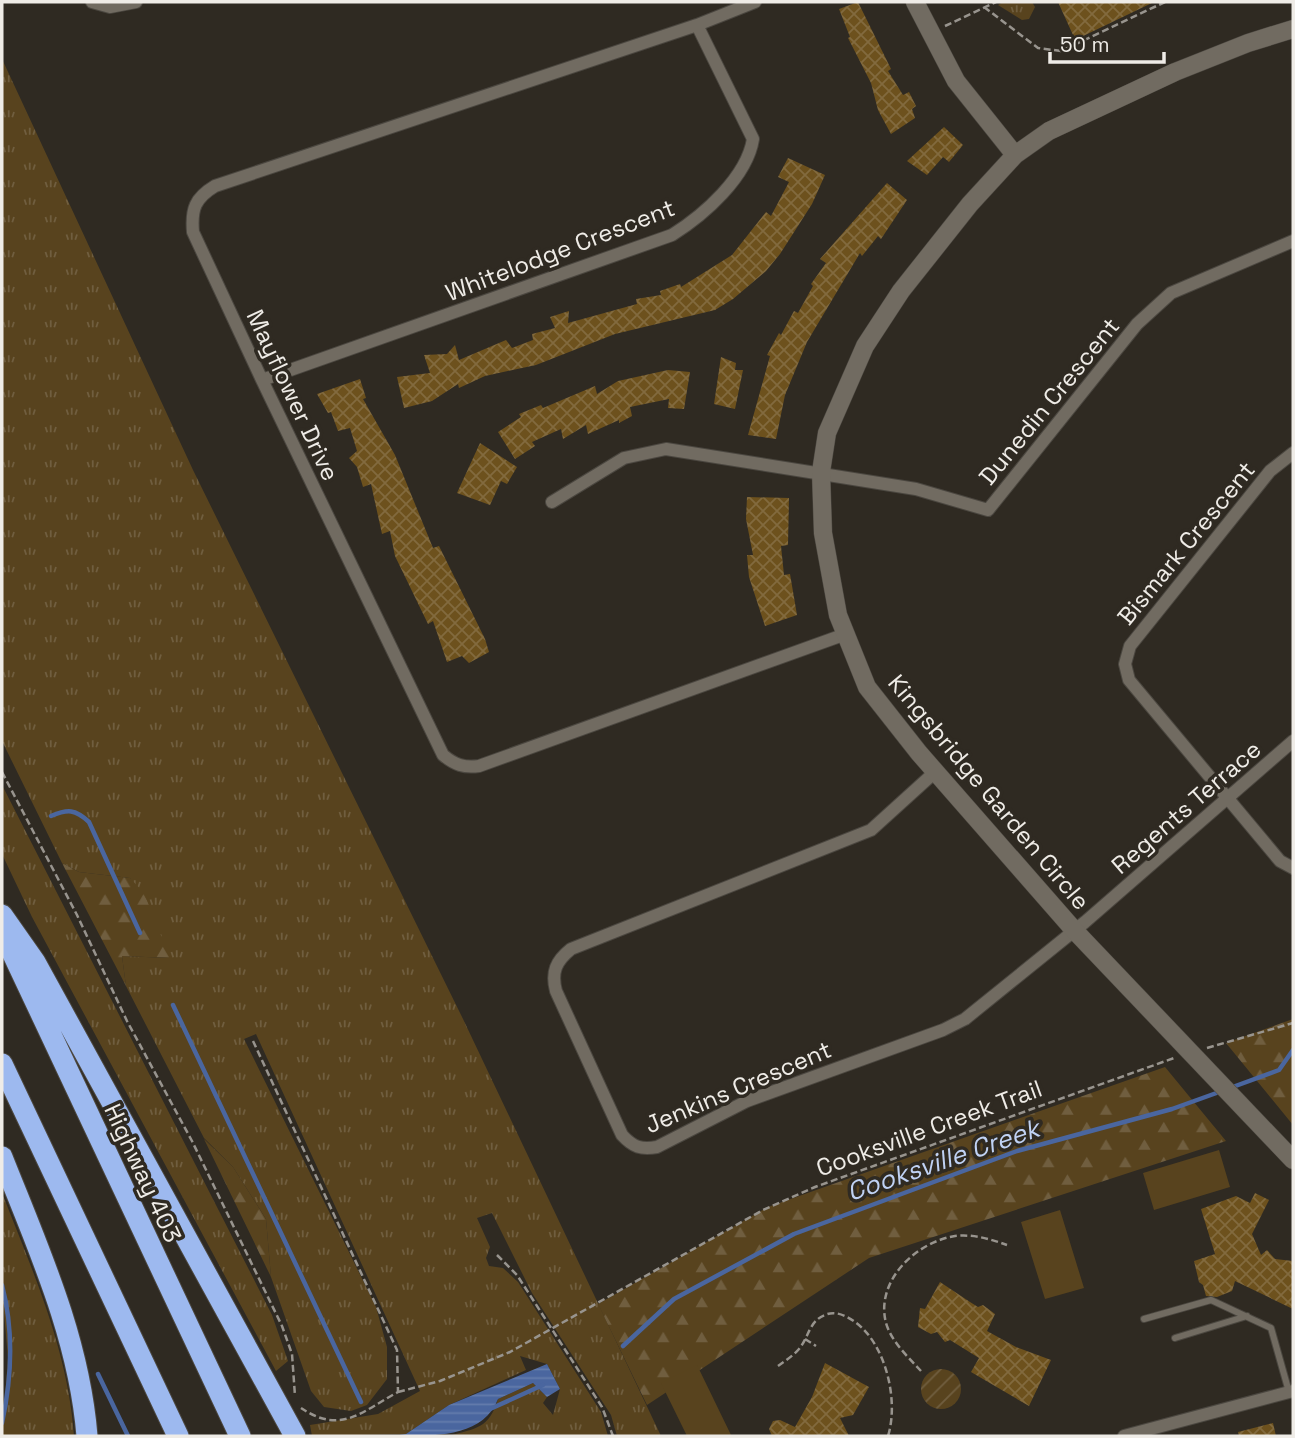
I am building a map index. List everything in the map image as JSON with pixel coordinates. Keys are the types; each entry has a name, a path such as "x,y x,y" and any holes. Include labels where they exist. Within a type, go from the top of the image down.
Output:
{"highway":[{"path":"2,915 35,962 295,1436"},
{"name":"Highway 403","path":"2,930 141,1232 240,1436"},
{"path":"2,1064 178,1436"},
{"path":"2,1157 61,1308 82,1388 87,1436"}],"street":[{"path":"92,2 110,8 136,2"},
{"name":"Mayflower Drive","path":"755,2 697,25 215,186 200,195 194,205 193,232 443,755 459,765 479,766 843,635"},
{"path":"915,2 929,34 956,81 1015,155"},
{"name":"Whitelodge Crescent","path":"262,380 672,234 702,216 750,156 753,139 697,25"},
{"name":"Kingsbridge Garden Circle","path":"1293,29 1248,43 1175,72 1049,131 1015,155 970,204 901,291 865,346 827,433 821,472 823,533 843,635 867,687 935,772 1073,930 1293,1160"},
{"name":"Dunedin Crescent","path":"821,472 916,489 988,510 1137,324 1171,293 1293,241"},
{"path":"552,502 624,458 666,449 821,472"},
{"name":"Bismark Crescent","path":"1293,453 1270,471 1217,536 1130,646 1125,664 1129,680 1280,861 1293,868"},
{"name":"Regents Terrace","path":"1073,930 1293,741"},
{"name":"Jenkins Crescent","path":"935,772 872,830 571,949 561,957 553,978 555,991 622,1135 631,1144 644,1149 657,1147 747,1101 943,1030 983,1007 1073,930"},
{"path":"1124,1436 1291,1392"}],"lane":[{"path":"1144,1319 1211,1300 1247,1316 1271,1328 1291,1392"},
{"path":"1175,1338 1247,1316"}],"path":[{"path":"929,34 996,2"},
{"path":"984,8 1038,48 1061,51 1165,2"},
{"name":"Cooksville Creek Trail","path":"2,772 77,915 127,1021 198,1153 282,1326 292,1354 295,1397 301,1409 330,1423 349,1419 398,1392 440,1381 510,1352 550,1327 593,1306 763,1210 815,1187 1293,1023"},
{"path":"253,1041 397,1350 398,1392"},
{"path":"921,1371 900,1347 887,1326 884,1309 889,1284 920,1248 953,1236 978,1236 1007,1245"},
{"path":"497,1255 517,1275 602,1408 613,1436"},
{"path":"778,1366 799,1349 814,1321 827,1313 846,1315 866,1330 881,1354 893,1419 888,1436"},
{"path":"804,1339 816,1346"}],"green space":[{"path":"1003,2 1032,2 1035,7 1029,19 1022,20 998,5"},
{"path":"2,59 193,470 463,1019 661,1436 617,1436 611,1415 532,1293 492,1213 477,1218 490,1247 486,1258 489,1266 503,1268 518,1282 601,1412 608,1436 449,1436 480,1426 490,1416 498,1399 533,1383 547,1397 543,1403 553,1415 560,1389 547,1364 520,1356 526,1370 449,1405 406,1434 312,1436 310,1425 378,1414 420,1391 256,1034 244,1039 376,1307 387,1347 387,1379 367,1405 351,1411 324,1407 311,1391 271,1277 266,1219 233,1167 204,1138 126,986 122,956 169,958 130,878 79,872 62,863 2,741"},
{"path":"2,785 272,1315 288,1361 276,1371 32,917 2,854"},
{"path":"62,863 79,872 130,878 144,893 170,958 122,956 126,986"},
{"path":"1293,1019 1293,1125 1226,1043"},
{"path":"1165,1067 1226,1141 869,1258 647,1405 598,1304 768,1207"},
{"path":"204,1139 233,1167 266,1219 271,1277"},
{"path":"1219,1150 1230,1187 1154,1210 1143,1173"},
{"path":"2,1193 57,1342 65,1373 74,1436 2,1436 8,1358 2,1291"},
{"path":"1060,1210 1084,1288 1045,1299 1021,1222"},
{"path":"697,1365 731,1435 729,1436 687,1436 661,1383"},
{"path":"941,1369 949,1370 955,1375 960,1381 960,1397 955,1403 949,1408 941,1409 933,1408 927,1403 922,1397 921,1389 922,1381 927,1375 933,1370"}],"water":[{"path":"547,1364 560,1389 547,1397 533,1383 498,1399 491,1412 469,1428 440,1435 393,1436 406,1434 449,1405"}],"building":[{"path":"858,2 891,69 888,71 903,95 909,92 916,106 912,109 915,118 891,134 878,110 871,83 848,38 850,37 839,9"},
{"path":"1058,2 1154,2 1079,38 1073,35"},
{"path":"944,127 963,145 949,162 943,157 927,175 907,161"},
{"path":"788,158 825,175 812,204 780,254 766,271 733,299 715,310 615,334 536,365 485,376 459,388 458,384 432,401 404,408 397,377 430,373 424,355 447,354 455,345 459,360 506,340 512,348 533,340 532,334 555,328 550,317 569,311 568,323 637,304 636,299 661,295 660,291 680,284 681,287 732,255 766,212 771,216 789,182 778,177"},
{"path":"887,183 907,200 881,239 878,236 862,256 860,253 807,342 785,395 776,439 748,435 770,356 767,355 779,333 781,335 794,311 798,313 813,286 811,284 826,263 820,259"},
{"path":"721,357 736,363 735,370 743,370 735,409 714,404"},
{"path":"668,370 690,372 684,409 668,408 669,399 630,407 632,416 619,423 619,420 588,434 586,425 563,439 561,429 532,442 535,446 515,459 498,432 521,417 519,414 541,405 543,408 595,386 597,394 618,381"},
{"path":"360,379 366,398 363,399 395,455 433,548 439,546 485,639 489,652 469,663 462,656 447,662 433,621 428,624 395,556 390,531 382,534 371,484 363,487 357,467 349,458 357,451 350,428 338,431 331,412 328,413 317,394"},
{"path":"480,443 517,467 507,484 501,481 490,505 457,493"},
{"path":"747,497 789,498 788,545 781,546 784,575 790,574 797,615 765,626 749,577 747,555 753,555 746,519"},
{"path":"1255,1193 1269,1200 1252,1234 1261,1255 1267,1250 1275,1259 1293,1261 1293,1309 1235,1281 1232,1291 1217,1297 1206,1296 1203,1285 1199,1282 1194,1261 1215,1254 1201,1209 1236,1196 1250,1203"},
{"path":"940,1282 978,1307 983,1305 995,1314 987,1331 1016,1347 1051,1360 1029,1406 971,1372 979,1358 950,1340 945,1342 937,1332 931,1334 918,1327 920,1308 925,1309"},
{"path":"825,1363 869,1387 853,1415 840,1418 849,1436 772,1436 769,1429 773,1421 780,1420 795,1427 812,1397"},
{"path":"1273,1423 1276,1436 1239,1436 1238,1432"}],"waterway":[{"path":"51,816 71,812 89,822 140,933"},
{"path":"173,1005 361,1402"},
{"name":"Cooksville Creek","path":"1230,1088 1279,1070 1293,1050"},
{"name":"Cooksville Creek","path":"623,1346 674,1299 794,1234 1017,1151 1172,1109 1222,1091"},
{"path":"2,1285 10,1337 8,1388 2,1423"},
{"path":"98,1374 128,1436"},
{"name":"Cooksville Creek","path":"490,1409 543,1385"}]}
